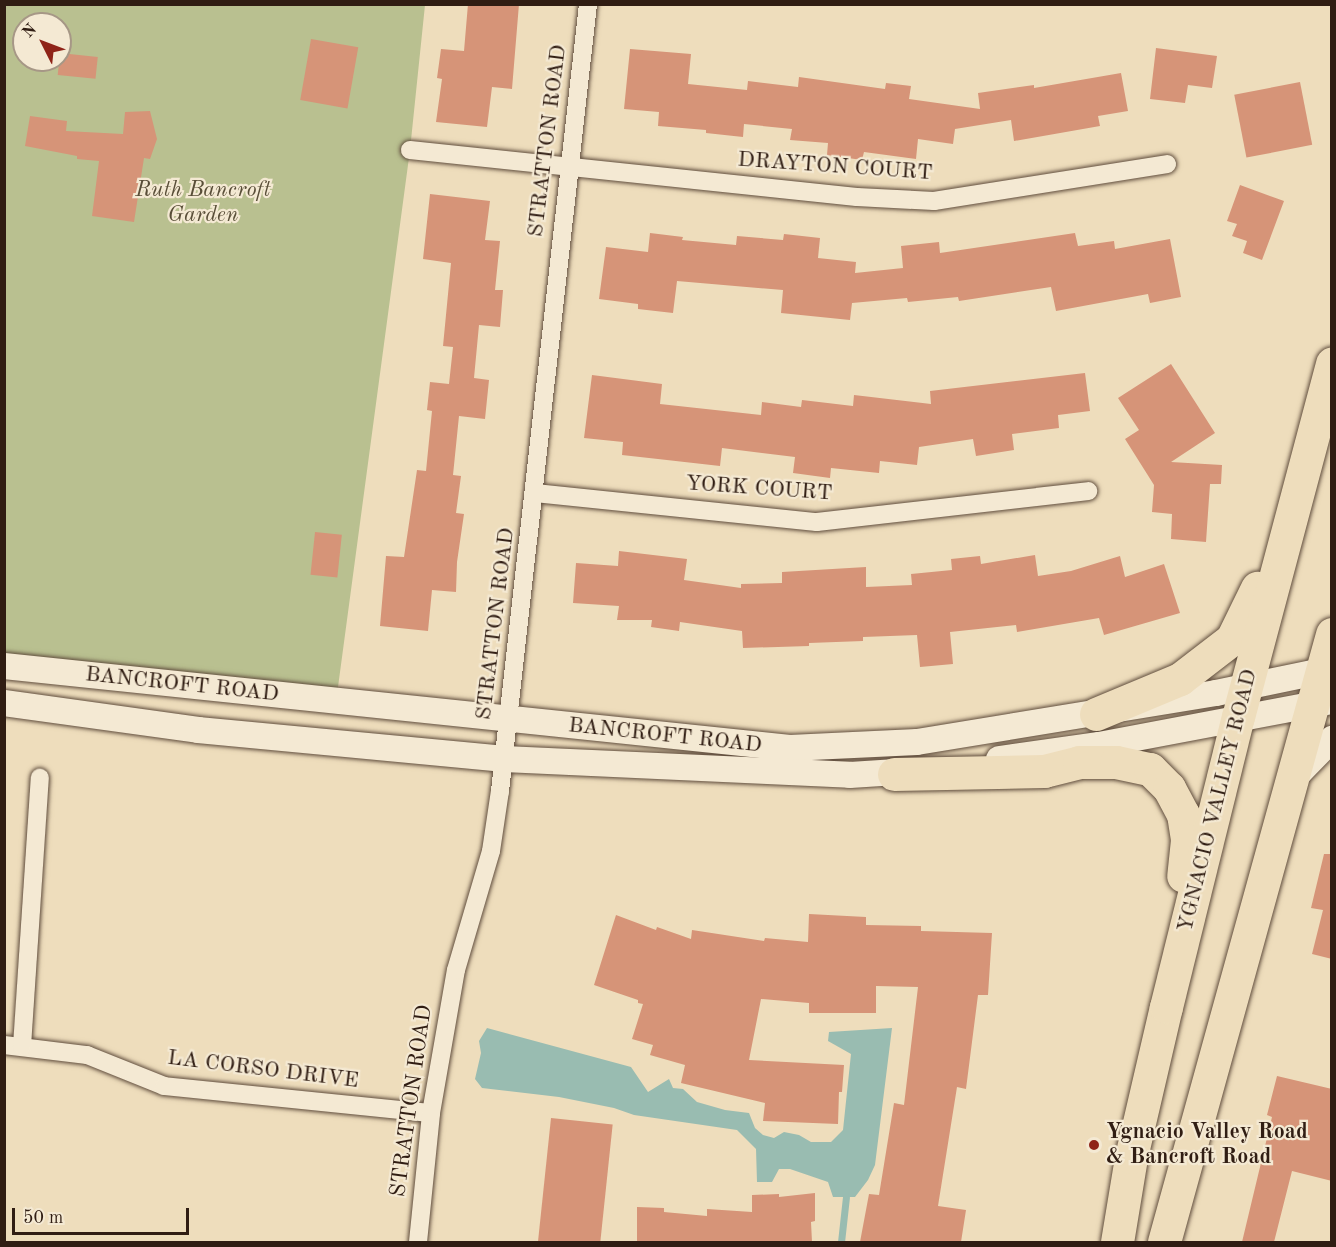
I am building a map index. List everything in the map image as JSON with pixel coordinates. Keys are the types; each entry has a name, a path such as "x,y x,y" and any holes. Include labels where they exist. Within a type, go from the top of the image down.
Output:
{"highway":[{"name":"YGNACIO VALLEY ROAD","path":"1117,1242 1131,1157 1167,1007 1242,702 1332,363"},
{"path":"1096,714 1180,679 1232,639 1256,593 1271,537 1304,473"},
{"path":"1164,1242 1291,781 1325,687 1332,634"},
{"path":"894,774 1044,771 1079,762 1116,762 1150,769 1175,797 1183,814 1187,840 1167,1007"}],"main road":[{"name":"BANCROFT ROAD","path":"4,666 509,721 790,748 917,742 1096,714 1242,702 1325,687"},
{"name":"BANCROFT ROAD","path":"4,704 198,730 504,759 850,775 894,774 1099,745 1242,702 1325,687"},
{"path":"1291,781 1332,739"}],"street":[{"name":"STRATTON ROAD","path":"418,1242 431,1113 456,969 491,851 504,759 535,493 568,166 588,4"},
{"name":"DRAYTON COURT","path":"410,150 857,197 934,201 1167,164"},
{"name":"YORK COURT","path":"535,493 818,522 1088,491"},
{"path":"13,1046 40,778"},
{"name":"LA CORSO DRIVE","path":"13,1046 87,1055 164,1086 431,1113"}],"green space":[{"name":"Ruth Bancroft Garden","path":"5,5 425,5 410,150 336,702 5,666"}],"water":[{"path":"487,1028 631,1067 648,1092 669,1079 673,1088 683,1089 697,1102 725,1110 749,1113 755,1128 763,1135 774,1138 784,1132 799,1135 811,1142 831,1142 843,1130 851,1054 828,1041 829,1032 892,1028 875,1165 868,1180 855,1197 833,1197 828,1182 790,1169 779,1169 772,1182 757,1182 756,1149 737,1130 634,1115 614,1108 559,1097 482,1088 475,1079 481,1053 479,1041"}],"building":[{"path":"468,4 519,4 512,89 492,87 487,127 436,122 442,79 437,78 441,49 464,51"},
{"path":"311,39 358,47 348,108 300,100"},
{"path":"1156,48 1217,56 1212,88 1188,85 1185,103 1150,99"},
{"path":"630,49 691,54 688,84 747,90 748,81 798,87 799,77 885,89 886,83 911,86 909,99 980,109 978,93 1034,85 1034,88 1121,73 1128,111 1098,116 1100,126 1014,141 1011,120 955,129 953,144 918,139 916,159 864,152 862,160 827,155 828,143 790,140 792,129 744,124 743,137 706,133 706,130 658,126 659,112 624,109"},
{"path":"72,54 98,57 95,79 58,75 58,72 72,72"},
{"path":"1300,82 1312,145 1246,158 1234,95"},
{"path":"150,111 157,139 150,159 144,158 134,222 92,216 99,161 77,159 77,156 25,146 30,116 67,121 66,131 123,134 125,112"},
{"path":"1240,185 1284,201 1262,260 1243,253 1247,241 1232,236 1237,224 1227,221"},
{"path":"430,194 490,201 485,240 500,241 495,290 503,290 500,327 479,325 474,378 489,380 485,419 459,416 453,475 461,476 456,513 464,514 457,562 456,592 432,590 428,631 380,626 386,556 404,557 417,470 426,471 432,411 427,410 430,382 449,384 453,347 443,346 451,263 423,259"},
{"path":"650,233 683,237 682,240 736,245 737,236 783,240 784,234 820,238 818,258 856,262 855,273 903,268 901,246 939,242 940,253 1075,233 1078,246 1114,241 1115,249 1170,239 1181,297 1150,303 1148,294 1056,311 1051,287 959,301 958,297 908,302 907,298 852,303 850,320 781,313 783,290 677,281 673,313 638,309 638,304 599,299 606,247 648,252"},
{"path":"1171,364 1215,433 1171,462 1222,465 1221,484 1210,484 1206,542 1171,539 1172,514 1152,512 1154,485 1125,439 1139,430 1118,398"},
{"path":"1085,373 1090,411 1058,415 1059,428 1012,434 1014,450 976,456 973,439 919,447 917,465 880,461 879,473 831,468 830,478 793,473 795,457 722,448 720,466 622,455 623,442 584,438 592,375 662,384 660,404 761,415 762,402 801,407 802,400 853,406 854,395 931,404 930,391"},
{"path":"315,532 342,535 337,578 311,575"},
{"path":"619,551 687,559 684,580 741,588 741,584 782,583 782,572 866,567 866,587 912,585 911,574 952,570 951,559 980,556 981,564 1035,555 1038,576 1071,571 1120,556 1125,577 1164,564 1180,613 1104,635 1099,618 1017,632 1016,625 950,632 953,664 920,667 917,635 863,637 863,641 809,643 809,646 743,648 742,631 680,622 679,631 651,627 652,620 617,620 619,606 573,603 576,563 618,566"},
{"path":"1324,854 1332,854 1332,959 1312,954 1323,910 1311,908"},
{"path":"809,914 866,917 866,925 921,926 921,931 992,933 988,995 978,995 966,1089 957,1087 938,1206 966,1210 961,1242 860,1242 869,1194 879,1195 894,1103 904,1105 918,987 876,986 876,1013 809,1013 809,1003 761,999 749,1060 844,1065 842,1092 839,1092 838,1124 763,1121 765,1103 681,1083 685,1065 650,1055 653,1045 632,1039 643,1004 638,1003 638,1000 594,985 616,915 656,930 657,927 691,939 692,930 764,941 765,938 808,942"},
{"path":"1277,1076 1332,1089 1332,1181 1292,1171 1274,1242 1242,1242 1272,1117 1267,1115"},
{"path":"551,1118 613,1124 600,1242 538,1242"},
{"path":"815,1193 815,1221 811,1222 812,1242 637,1242 637,1207 664,1208 664,1212 707,1216 707,1209 752,1212 752,1195 779,1194 779,1197"}],"waterway":[{"path":"841,1242 846,1197"}],"place":[{"name":"Ygnacio Valley Road & Bancroft Road","path":"1094,1145"}]}
